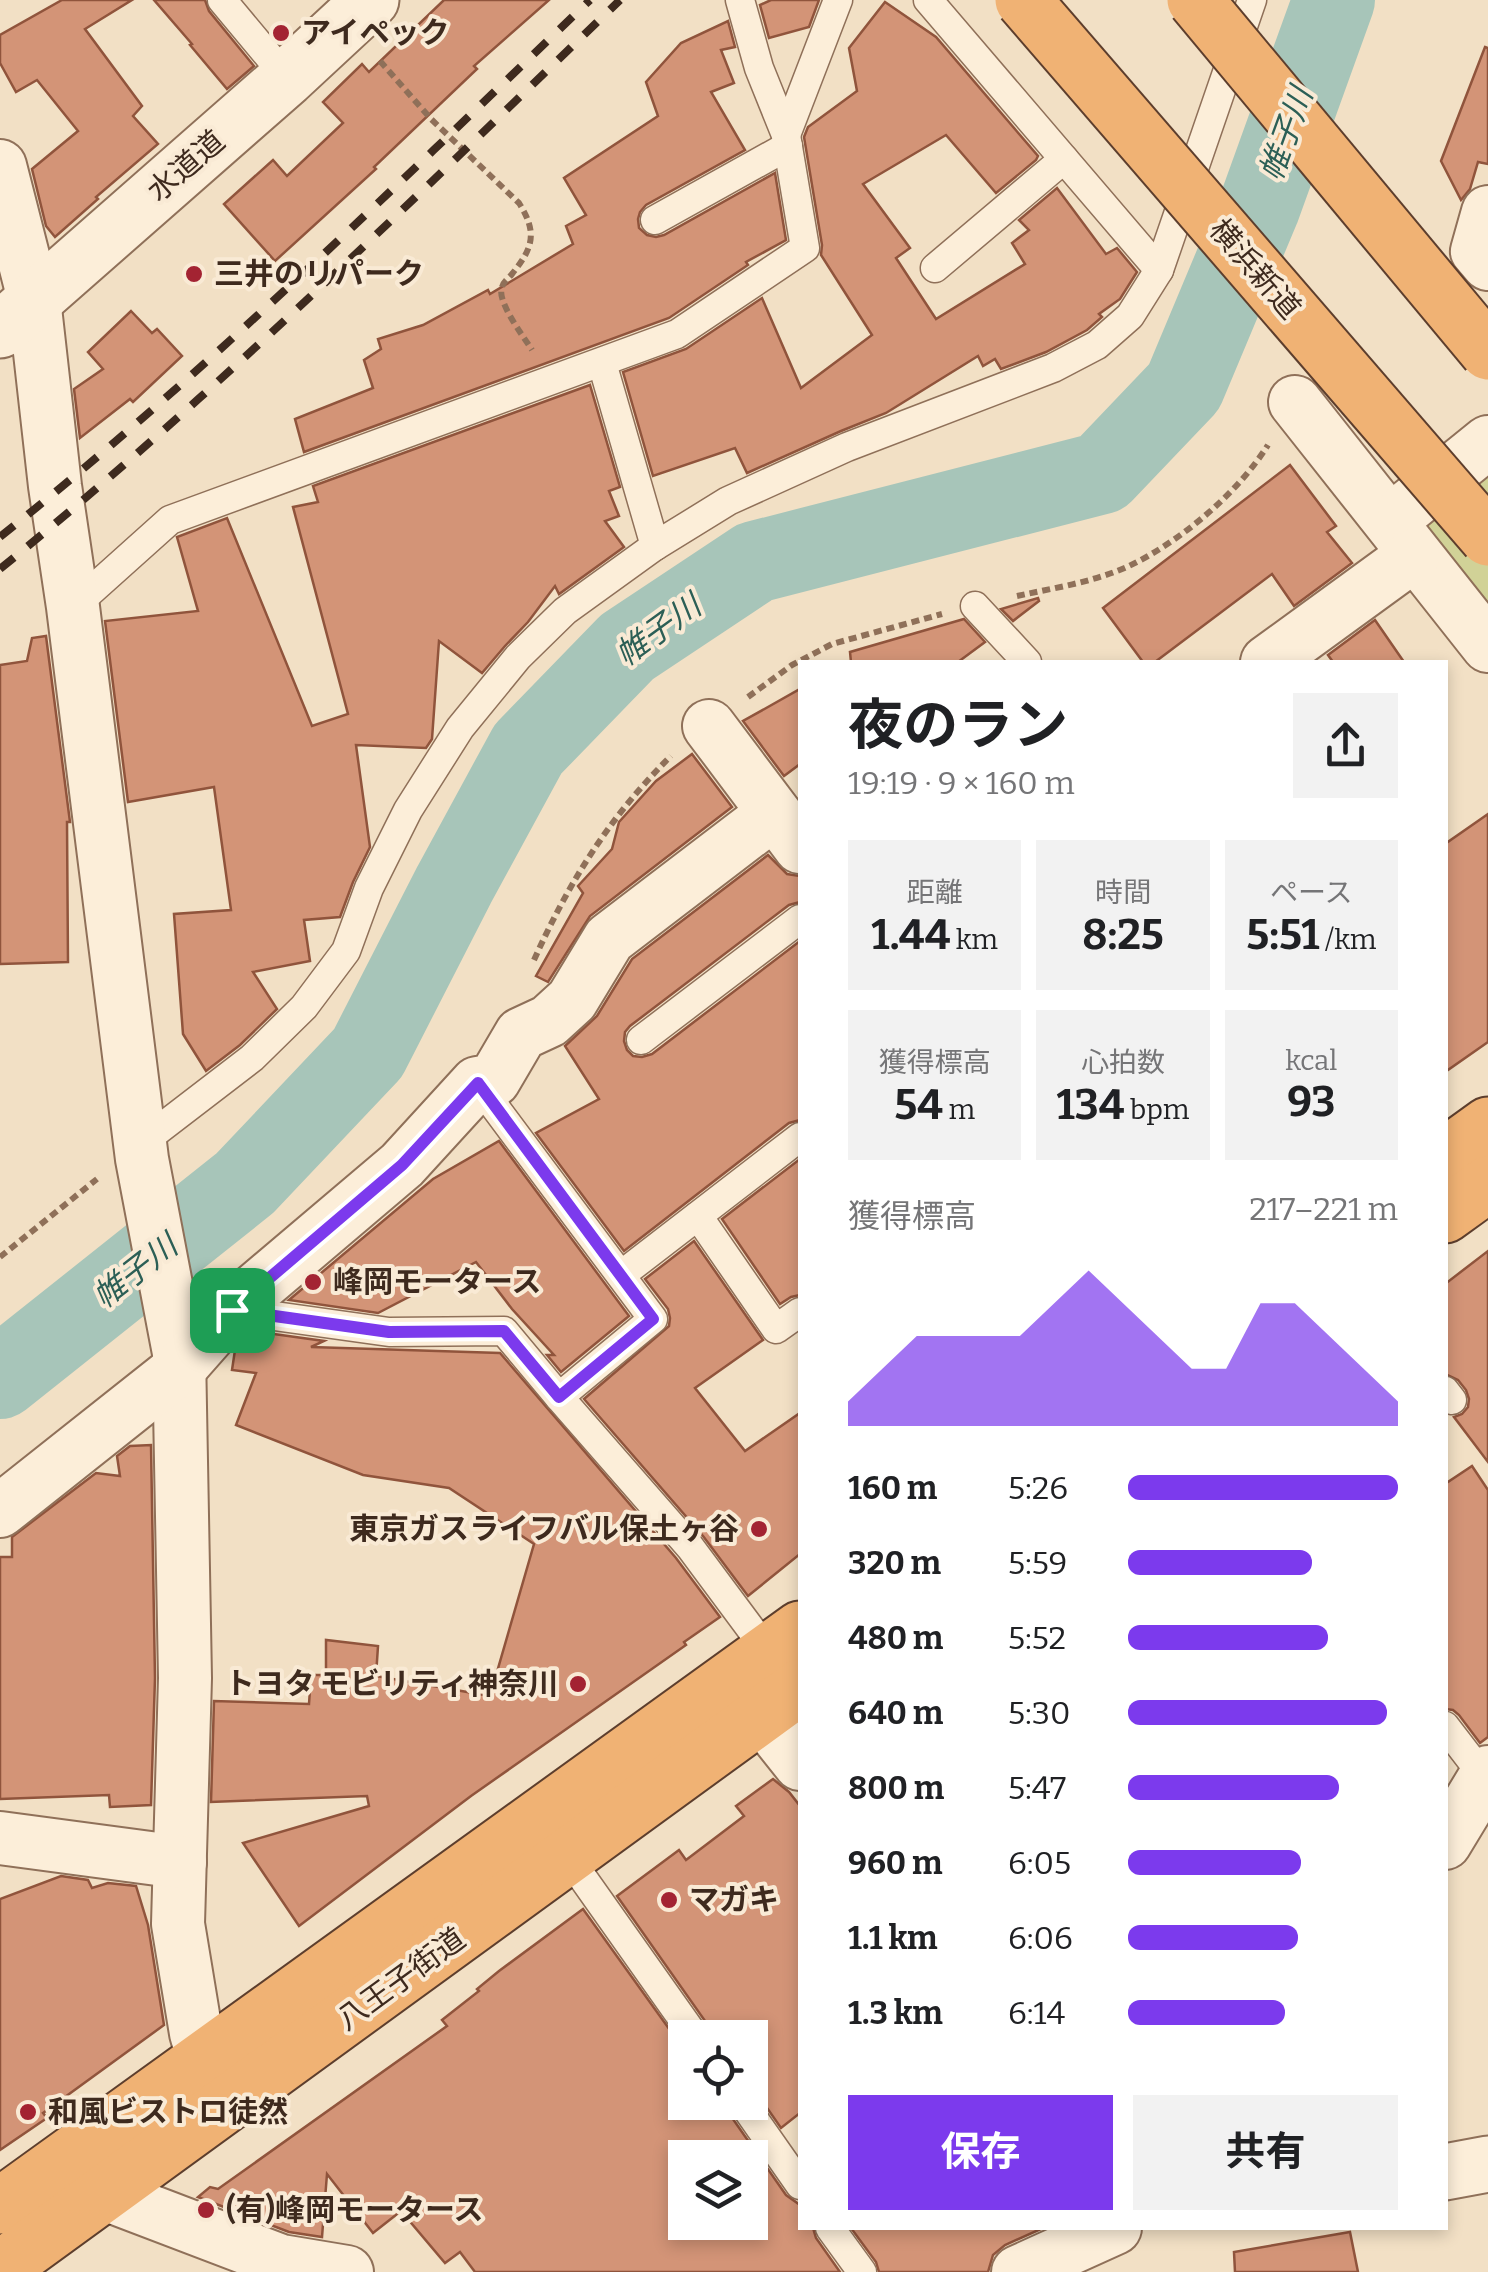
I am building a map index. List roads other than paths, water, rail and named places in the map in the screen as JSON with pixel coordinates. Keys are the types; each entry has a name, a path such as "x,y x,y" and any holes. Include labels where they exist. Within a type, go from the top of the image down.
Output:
{"highway":[{"name":"横浜新道","path":"1023,0 1488,538"},
{"path":"1195,0 1488,352"},
{"path":"1448,1154 1488,1125"},
{"path":"1448,1214 1488,1184"},
{"name":"八王子街道","path":"0,2270 568,1857 782,1671"},
{"name":"八王子街道","path":"0,2206 203,2058 782,1671"}],"street":[{"name":"水道道","path":"17,314 359,11"},
{"path":"0,166 17,314 55,486 73,606 141,1151 179,1361 185,1678 178,1924 203,2058"},
{"path":"1488,212 1477,251 1488,264"},
{"path":"1295,402 1488,646"},
{"path":"1269,660 1401,539 1488,442"},
{"path":"0,1511 179,1361 232,1310 402,1165 478,1083 494,1080 522,1034 548,1022 572,1000 609,939 787,830 709,726"},
{"path":"782,1671 798,1754"},
{"path":"1448,1838 1486,1775"},
{"path":"0,1838 180,1862"},
{"path":"1448,2171 1488,2164"},
{"path":"105,2194 262,2267 347,2272"},
{"path":"1018,2272 1111,2230"}],"lane":[{"path":"222,0 287,78"},
{"path":"73,606 170,520 677,334 806,248 787,140 759,68 740,0"},
{"path":"655,220 787,140 838,0"},
{"path":"928,0 1159,270"},
{"path":"141,1151 252,1058 304,1007 346,951 369,888 408,810 460,728 518,656 565,611 655,546 728,501 847,447 1052,368 1097,345 1130,316 1159,270 1252,0"},
{"path":"935,268 1064,159"},
{"path":"602,362 655,546"},
{"path":"975,606 1025,660"},
{"path":"641,1040 798,921"},
{"path":"478,1083 653,1319 559,1397"},
{"path":"620,1276 798,1139"},
{"path":"698,1216 776,1329 798,1313"},
{"path":"232,1310 389,1332 504,1331 690,1546 782,1671"},
{"path":"1448,1730 1486,1775"},
{"path":"568,1857 683,2020"},
{"path":"755,2120 798,2182"},
{"path":"831,2230 862,2272"}],"waterway":[{"name":"帷子川","path":"0,1378 245,1183 368,1053 528,749 627,647 755,562 1102,473 1184,387 1259,208 1334,0"}],"railway":[{"path":"0,537 227,343 590,0"},
{"path":"0,569 239,363 620,0"}],"place":[{"name":"アイペック","path":"281,33"},
{"name":"三井のリパーク","path":"194,274"},
{"name":"峰岡モータース","path":"313,1282"},
{"name":"東京ガスライフバル保土ヶ谷","path":"759,1529"},
{"name":"トヨタ モビリティ神奈川","path":"578,1684"},
{"name":"マガキ","path":"669,1900"},
{"name":"和風ビストロ徒然","path":"28,2112"},
{"name":"(有)峰岡モータース","path":"206,2210"}]}
